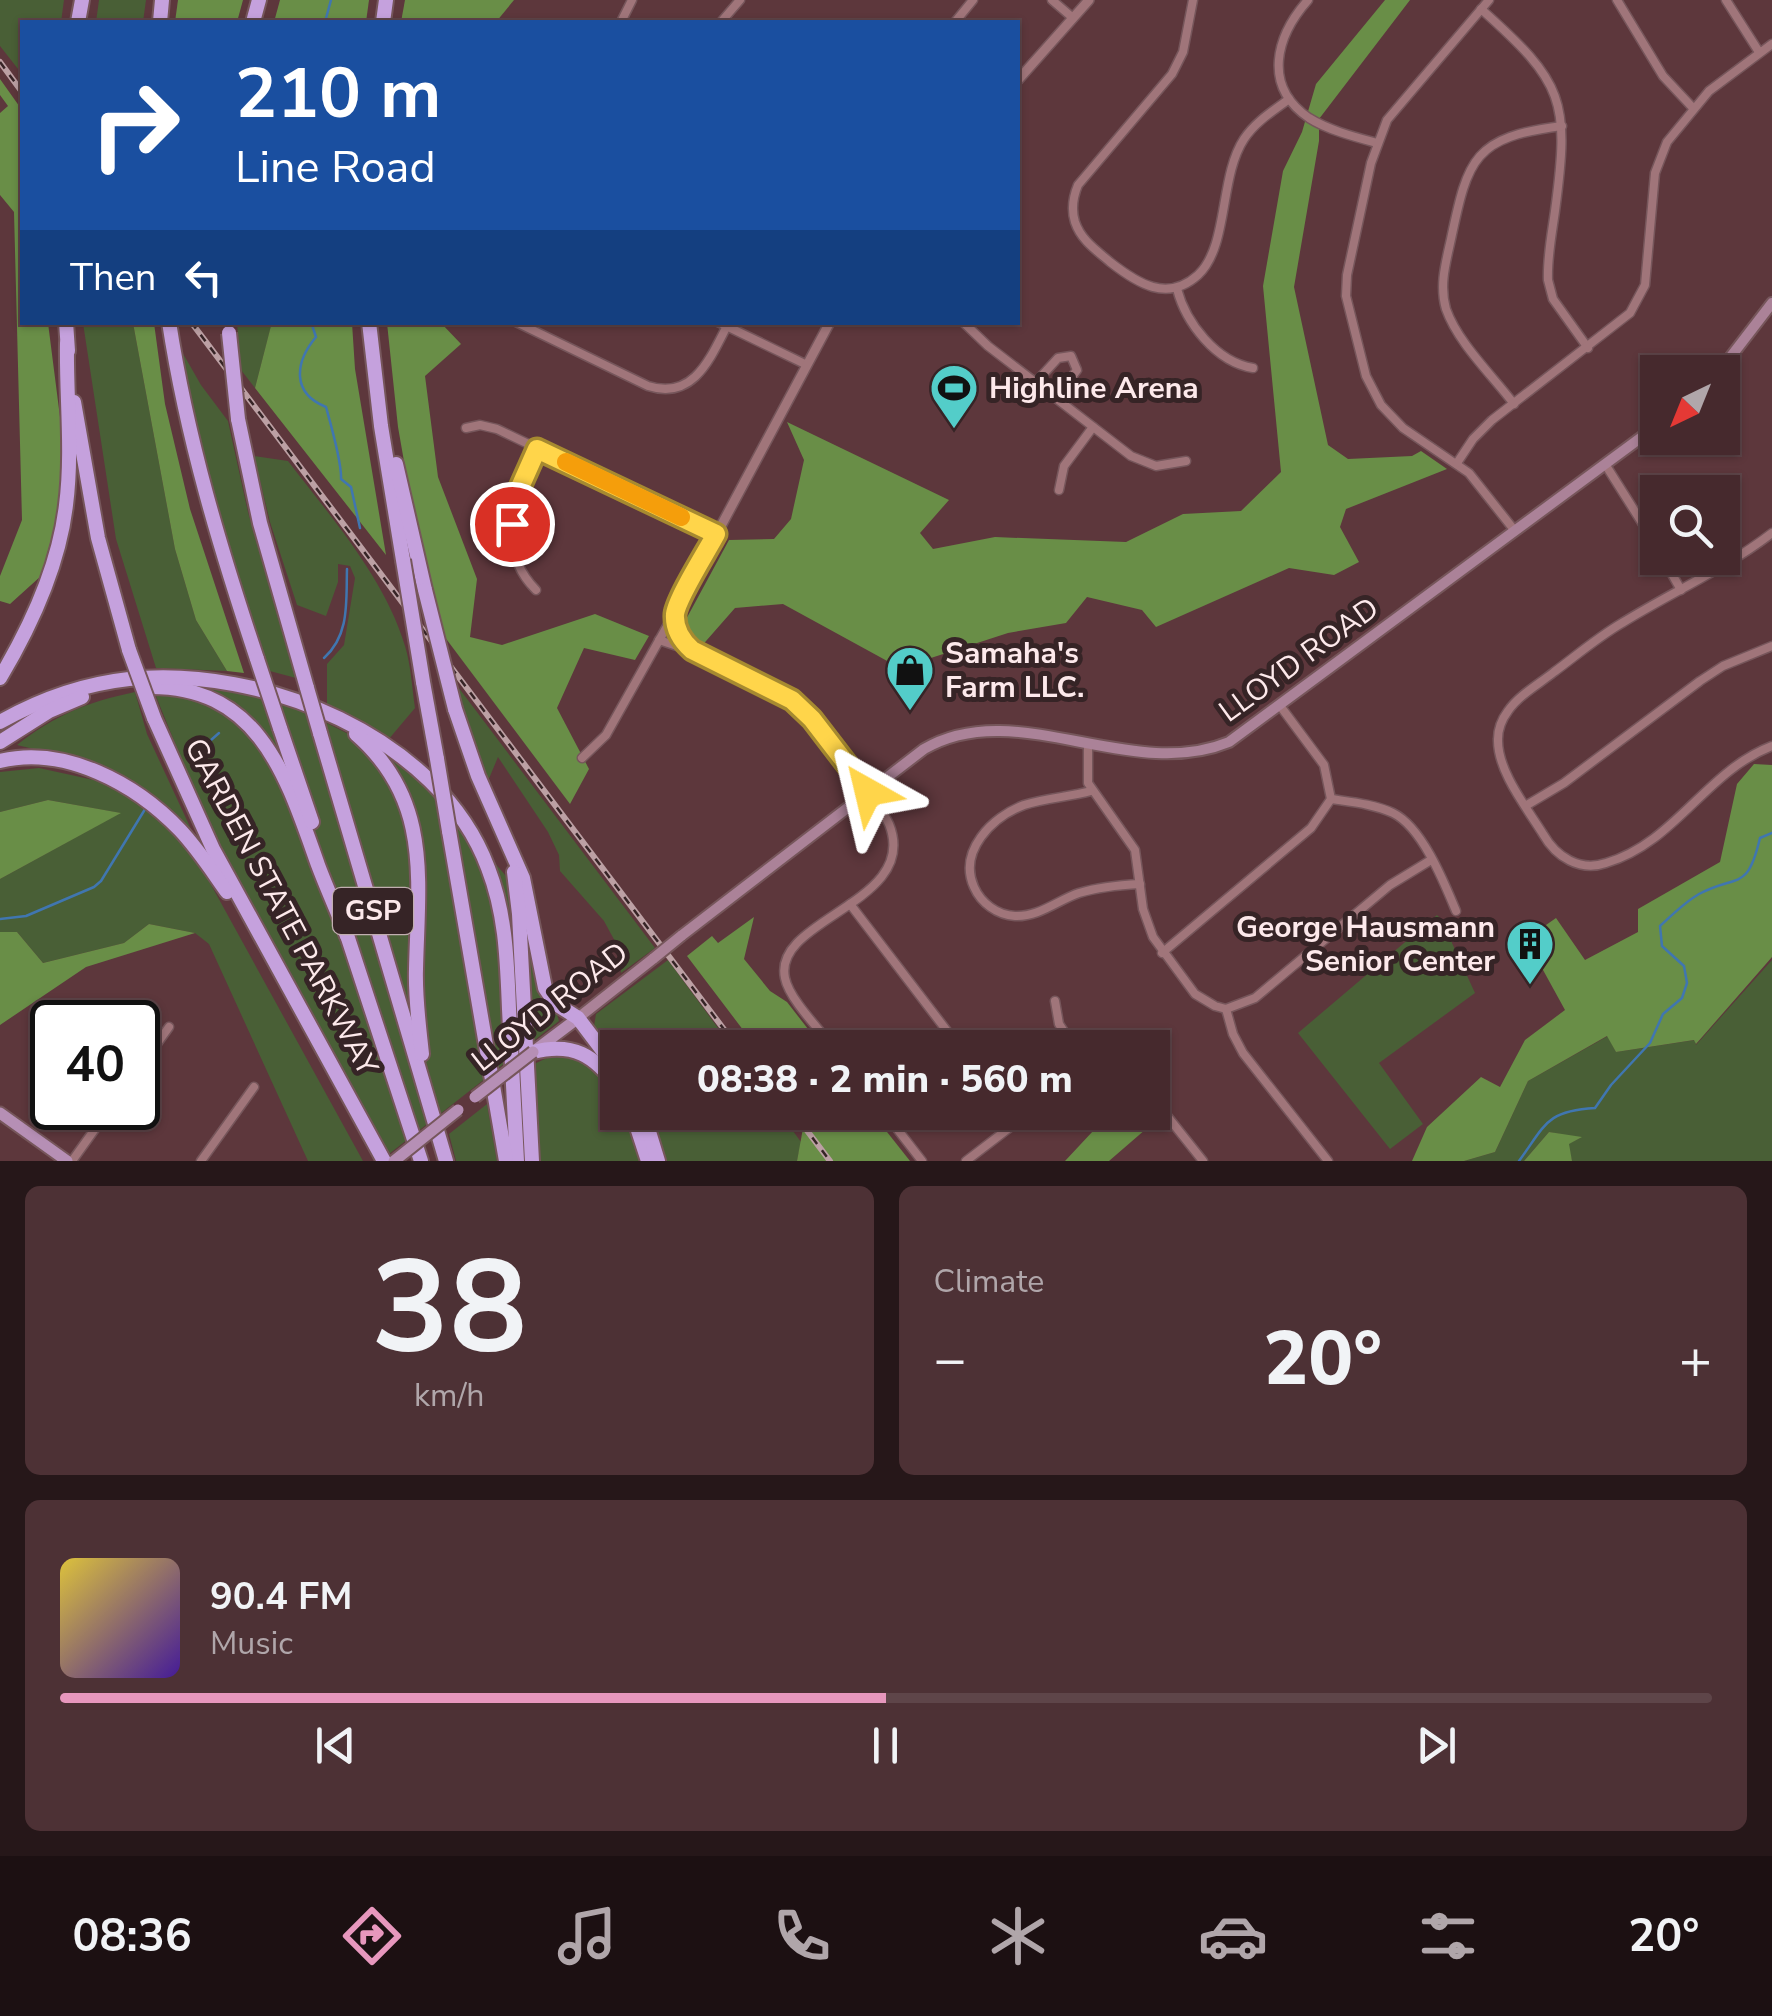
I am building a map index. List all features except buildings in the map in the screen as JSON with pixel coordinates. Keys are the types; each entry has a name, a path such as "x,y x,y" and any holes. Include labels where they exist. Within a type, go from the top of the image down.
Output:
{"highway":[{"name":"GARDEN STATE PARKWAY","path":"66,325 82,455 95,524 129,650 154,718 200,824 384,1161"},
{"name":"GARDEN STATE PARKWAY","path":"170,325 184,410 204,494 421,1161"},
{"path":"369,325 403,560 506,1161"},
{"name":"GARDEN STATE PARKWAY","path":"229,328 238,418 256,509 446,1161"},
{"path":"0,678 38,603 64,518 69,472 68,342"},
{"path":"377,399 393,450 455,709 470,758 526,887 546,988 556,1004 578,1018 600,1047"},
{"path":"0,722 80,688 150,678 202,680 249,688 335,718 380,740 430,780 467,825 487,863 504,929 517,1161"},
{"path":"0,742 58,706 113,690 164,687 220,704 243,719 272,752 348,936"},
{"path":"335,718 364,741 387,768 413,822 418,864 416,1001 425,1089"},
{"path":"0,760 32,756 76,764 138,794 184,834 259,934"},
{"path":"503,835 518,902 532,1161"},
{"path":"533,1052 556,1048 580,1051 600,1067"},
{"path":"638,1130 648,1161"},
{"path":"649,1130 658,1161"}],"main road":[{"path":"1733,355 1772,304"},
{"name":"LLOYD ROAD","path":"394,1161 924,749 963,733 1000,731 1166,755 1196,753 1229,742 1640,438"},
{"path":"0,1113 70,1161"}],"street":[{"path":"723,20 740,0"},
{"path":"957,20 973,0"},
{"path":"1052,0 1073,18"},
{"path":"1020,78 1088,0"},
{"path":"1193,0 1183,52 1172,74 1086,173 1073,202 1076,226 1091,246 1137,282 1154,288 1176,289 1196,277 1208,262 1231,168 1243,140 1259,121 1289,99"},
{"path":"1308,0 1290,21 1280,44 1280,74 1289,99 1316,122 1377,143"},
{"path":"1489,0 1398,103 1377,143 1347,275 1348,316 1366,376 1381,406 1403,428 1457,463 1480,484 1516,531"},
{"path":"1617,0 1662,76 1693,108"},
{"path":"1726,0 1759,52"},
{"path":"1480,10 1524,48 1541,68 1554,94 1562,126 1562,156 1548,280 1553,299 1588,348"},
{"path":"1457,463 1482,429 1625,319 1641,296 1647,274 1657,165 1667,142 1725,76 1772,44"},
{"path":"1514,404 1452,322 1444,296 1444,272 1462,187 1477,159 1511,134 1562,126"},
{"path":"1176,289 1196,331 1233,361 1253,368"},
{"path":"522,325 648,386 662,389 680,387 697,377 724,325"},
{"path":"727,325 807,365"},
{"path":"582,758 606,735 828,325"},
{"path":"967,325 1131,456 1149,465 1167,467 1186,462"},
{"path":"1036,382 1058,358 1072,356 1078,370 1056,398"},
{"path":"466,428 489,426 716,534"},
{"path":"1059,490 1064,466 1092,428"},
{"path":"536,590 519,568 512,524 517,494 537,449"},
{"path":"1605,464 1640,519"},
{"path":"1772,533 1738,558 1608,632 1508,710 1499,731 1499,752 1546,840 1562,857 1588,866 1608,863 1665,831 1724,772 1772,746"},
{"path":"1673,575 1681,590"},
{"path":"675,612 677,630 692,650"},
{"path":"659,640 692,650 792,700 812,719 890,826 892,854 883,876 796,945 785,966 791,992 820,1030"},
{"path":"1527,805 1564,783 1700,680 1772,646"},
{"path":"1162,953 1312,828 1330,800 1324,764 1281,706"},
{"path":"1088,744 1086,768 1091,791 1131,841 1138,860 1146,922 1162,953 1202,999 1226,1009 1255,998 1390,885 1431,860"},
{"path":"1091,791 1024,806 986,831 970,859 970,876 976,892 996,911 1020,916 1086,891 1140,884"},
{"path":"1330,800 1380,808 1399,816 1414,830 1456,911"},
{"path":"850,904 946,1030"},
{"path":"1055,1002 1062,1030"},
{"path":"1226,1009 1232,1034 1243,1053 1328,1161"},
{"path":"160,1040 169,1028"},
{"path":"202,1161 254,1087"},
{"path":"1170,1120 1203,1161"},
{"path":"70,1161 93,1130"},
{"path":"898,1130 922,1161"},
{"path":"966,1161 1007,1130"}],"green space":[{"path":"0,0 64,0 61,20 20,20 20,71 0,46"},
{"path":"99,0 146,0 143,20 96,20"},
{"path":"178,0 243,0 238,20 175,20"},
{"path":"280,0 369,0 366,20 275,20"},
{"path":"405,0 514,0 498,20 401,20"},
{"path":"1385,0 1410,0 1319,119 1319,141 1294,287 1328,445 1348,459 1412,456 1421,451 1447,469 1346,509 1340,527 1359,562 1334,575 1289,568 1156,627 1142,610 1087,597 1066,623 1008,633 900,668 783,604 735,608 699,649 688,640 684,623 729,540 774,539 791,519 804,460 787,422 949,500 920,533 933,549 995,537 1126,542 1183,514 1241,511 1281,472 1263,286 1283,171 1302,132 1316,84"},
{"path":"0,79 20,107 20,325 48,325 66,464 61,504 41,576 10,604 0,601 0,576 22,520 14,212 0,195 0,113 8,106 0,95"},
{"path":"83,325 133,325 175,549 196,620 227,671 156,668 116,539"},
{"path":"133,325 154,325 165,404 190,509 244,673 227,671 196,620 175,549"},
{"path":"237,325 271,325 255,388 241,370"},
{"path":"271,325 352,325 355,369 386,555 255,388"},
{"path":"387,325 443,325 461,344 425,376 438,477 477,579 470,637 502,645 595,614 649,636 635,660 584,648 557,708 589,769 570,804 438,628 427,593 398,427"},
{"path":"181,350 228,421 248,512 296,678 266,670 207,488"},
{"path":"254,456 288,461 355,549 396,621 407,653 415,708 388,740 327,710 327,664 344,645 355,578 350,566 338,564 338,582 326,616 297,605"},
{"path":"452,679 655,948 621,973 617,945 604,921 560,871 559,855 548,832 498,757 488,781"},
{"path":"175,682 258,697 299,709 394,757 429,787 506,876 527,912 559,1021 389,1154 211,832 153,689"},
{"path":"135,692 147,734 197,842 170,815 67,757 17,745 72,711"},
{"path":"1754,764 1772,765 1772,957 1696,1044 1694,1040 1616,1052 1607,1036 1528,1081 1495,1152 1464,1161 1412,1161 1427,1127 1481,1077 1500,1087 1525,1040 1565,1010 1526,939 1556,918 1585,960 1638,932 1638,909 1720,862 1737,784"},
{"path":"39,768 103,782 140,800 193,852 363,1161 308,1161 209,944 195,933 149,924 124,943 43,963 17,932 0,932 0,879 120,813 48,800 0,812 0,772"},
{"path":"48,800 121,813 0,879 0,812"},
{"path":"1437,915 1449,927 1452,943 1475,993 1379,1063 1423,1124 1390,1149 1298,1033"},
{"path":"754,917 744,959 809,1030 743,1030 687,956 712,936 718,943"},
{"path":"149,924 195,933 86,967 37,1000 30,1000 30,1005 0,1025 0,932 17,932 43,963 124,943"},
{"path":"668,960 719,1030 600,1030 600,1034 594,1026 596,1014"},
{"path":"1772,960 1772,1161 1572,1161 1568,1144 1580,1138 1549,1132 1524,1161 1464,1161 1495,1152 1528,1081 1608,1036 1616,1052 1695,1040 1696,1045"},
{"path":"560,1052 592,1064 600,1072 600,1130 635,1130 640,1161 532,1161 534,1064"},
{"path":"487,1104 497,1161 456,1161 449,1134"},
{"path":"657,1130 792,1130 801,1142 797,1161 665,1161"},
{"path":"803,1130 885,1130 910,1161 797,1161"},
{"path":"1094,1130 1145,1130 1109,1161 1065,1161"},
{"path":"1549,1132 1582,1137 1569,1144 1572,1161 1524,1161"}],"waterway":[{"path":"326,20 331,0"},
{"path":"312,325 316,337 301,366 302,385 307,394 326,407 341,479 351,487 360,528"},
{"path":"324,658 342,628 347,569"},
{"path":"194,755 219,733"},
{"path":"0,919 26,916 94,887 147,806"},
{"path":"1519,1161 1542,1129 1557,1116 1595,1108 1650,1043 1663,1014 1682,998 1687,983 1684,966 1662,946 1660,926 1699,894 1739,879 1750,867 1760,838 1772,833"}],"railway":[{"path":"0,62 20,89"},
{"path":"193,325 724,1030"},
{"path":"807,1130 830,1161"}],"slow traffic":[{"path":"566,462 681,517"}],"place":[{"name":"Highline Arena","path":"954,430"},
{"name":"Samaha's Farm LLC.","path":"910,712"},
{"name":"George Hausmann Senior Center","path":"1530,986"}],"route":[{"path":"512,524 517,494 537,449 716,534 675,612 684,644 792,700 812,719 868,792"}]}
